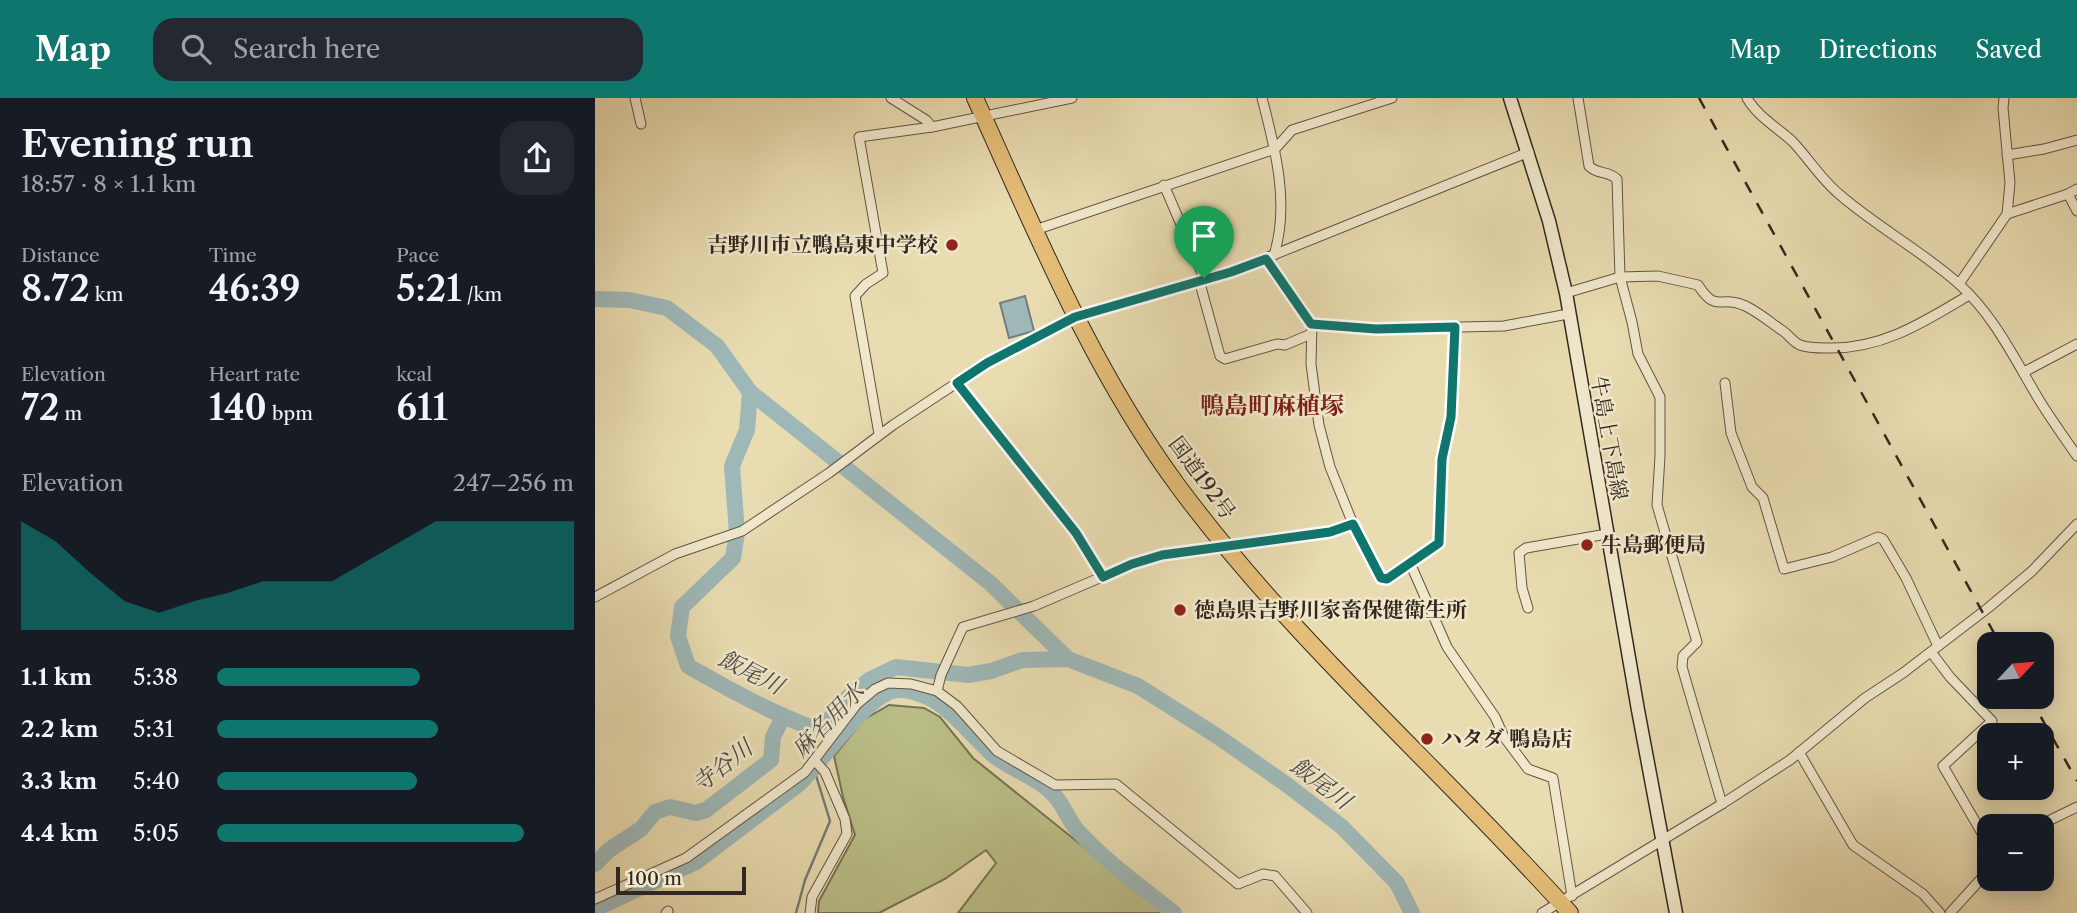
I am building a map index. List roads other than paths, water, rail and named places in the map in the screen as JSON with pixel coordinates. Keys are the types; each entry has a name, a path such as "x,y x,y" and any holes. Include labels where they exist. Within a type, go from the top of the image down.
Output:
{"highway":[{"name":"国道192号","path":"975,98 1075,317 1123,401 1177,485 1279,609 1568,904"}],"main road":[{"name":"牛島上下島線","path":"1510,98 1549,221 1566,293 1676,913"}],"street":[{"path":"635,98 641,124"},
{"path":"891,98 926,120 932,127"},
{"path":"879,434 855,296 866,284 883,273 859,137 984,118 1072,98"},
{"path":"1262,98 1280,177 1279,239 1270,257"},
{"path":"1035,230 1275,149 1292,130 1392,98"},
{"path":"1579,98 1589,166 1594,171 1610,173 1617,179 1620,277 1638,354 1660,397 1657,505 1697,642 1683,656 1682,667 1723,804"},
{"path":"1747,98 1755,109 1795,144 1840,195 1959,285 1993,321 2048,415 2077,456"},
{"path":"1959,285 2007,214 2010,183 2004,98"},
{"path":"2007,155 2077,140"},
{"path":"595,597 675,554 742,531 829,473 879,434 957,383 998,357 1075,317 1231,272 1529,152"},
{"path":"1164,185 1201,279 1220,356 1225,359 1277,344 1285,345 1311,329 1504,326 1568,314"},
{"path":"2007,214 2067,194 2077,188"},
{"path":"2067,194 2077,211"},
{"path":"1270,257 1311,329 1311,365 1319,425 1330,467 1353,524 1381,578 1387,579 1439,543 1442,459 1451,417 1455,327"},
{"path":"1566,293 1620,277 1658,276 1698,285 1706,298 1713,303 1742,304 1785,332 1797,344 1810,348 1855,348 1875,343 1909,329 1969,295"},
{"path":"2024,372 2077,344"},
{"path":"957,383 1068,522 1103,577"},
{"path":"1725,383 1731,433 1752,487 1763,498 1784,569 1832,557 1878,537 1883,539 1906,578 1934,649 1950,677 1992,721 1943,766 1977,825"},
{"path":"937,691 942,672 963,627 1034,606 1132,564 1162,555 1330,532 1353,524"},
{"path":"1542,913 1568,904 1799,752 2032,570 2077,524"},
{"path":"1528,608 1522,588 1519,554 1526,548 1607,534"},
{"path":"1410,563 1447,647 1495,718 1504,737 1528,769 1553,778 1568,904"},
{"path":"595,900 686,858 817,764 857,704 875,690 888,684 911,684 937,691 957,706 997,751 1055,785 1116,784 1238,884 1263,874 1275,876 1307,913"},
{"path":"1799,752 1853,845 1923,894 1940,913"},
{"path":"810,913 812,897 847,834 845,819 817,764"},
{"path":"2054,818 2077,807"},
{"path":"1950,913 1977,883"}],"water":[{"path":"1025,296 1034,331 1009,338 1000,303"}],"waterway":[{"name":"飯尾川","path":"595,299 629,300 667,308 717,346 750,392 990,583 1068,659"},
{"name":"飯尾川","path":"750,392 747,430 732,466 737,533 733,558 682,607 678,636 688,666 734,692 813,728 829,720 846,699 869,680 896,667 968,675 991,671 1022,660 1068,659 1138,686 1283,782 1341,826 1397,883 1412,913"},
{"name":"麻名用水","path":"595,909 696,862 799,784 846,729 874,702 886,693 903,690 938,703 992,754 1048,789 1088,842 1174,913"},
{"name":"寺谷川","path":"595,864 609,850 641,829 655,812 670,807 696,813 706,810 771,760 773,737 783,717"},
{"path":"796,913 805,880 830,821 814,769"}],"railway":[{"path":"1699,98 1993,632"},
{"path":"2036,709 2077,781"}],"place":[{"name":"吉野川市立鴨島東中学校","path":"952,245"},
{"name":"牛島郵便局","path":"1587,545"},
{"name":"徳島県吉野川家畜保健衛生所","path":"1180,610"},
{"name":"ハタダ 鴨島店","path":"1427,739"}],"district":[{"name":"鴨島町麻植塚","path":"1272,406"}]}
